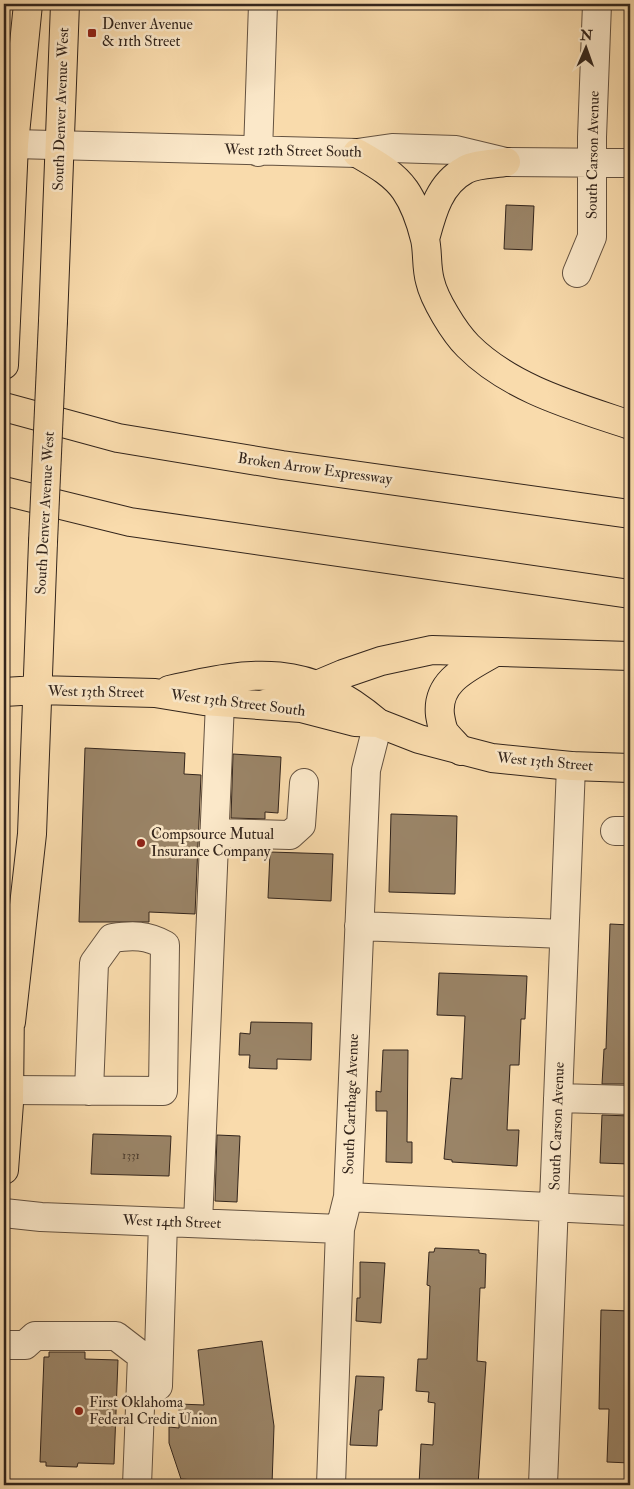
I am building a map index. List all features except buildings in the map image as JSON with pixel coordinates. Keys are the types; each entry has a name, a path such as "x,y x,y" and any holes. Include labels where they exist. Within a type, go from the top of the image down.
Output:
{"main road":[{"path":"4,365 9,143 13,59 28,4"},
{"name":"South Denver Avenue West","path":"4,1170 11,1022 32,834 65,4"},
{"path":"357,153 382,168 404,189 414,207 425,239 430,281 447,318 468,346 521,384 542,394 630,425"},
{"path":"425,239 433,210 440,194 451,180 466,169 506,162"},
{"name":"Broken Arrow Expressway","path":"4,407 118,438 282,465 630,514"},
{"path":"8,494 140,524 630,594"},
{"path":"261,705 286,698 358,668 403,655 432,650 630,656"},
{"path":"461,750 445,733 441,722 441,695 447,683 452,679 495,652"},
{"name":"West 13th Street South","path":"155,693 250,675 291,677 317,684 348,699 378,723 420,739 461,750"},
{"path":"4,692 37,690"},
{"name":"West 13th Street","path":"37,690 155,693"},
{"name":"West 13th Street South","path":"155,693 220,702 301,708 355,722 378,723"},
{"name":"West 13th Street","path":"461,750 492,758 571,766 630,768"},
{"name":"South Denver Avenue West","path":"4,923 11,1022"}],"street":[{"path":"258,152 263,4"},
{"name":"South Carson Avenue","path":"576,274 592,237 592,162 597,4"},
{"name":"West 12th Street South","path":"9,143 258,152 357,153 392,148 456,150 506,162 630,163"},
{"path":"198,1223 220,702"},
{"name":"South Carthage Avenue","path":"331,1485 340,1229 348,1197 366,770 378,723"},
{"name":"South Carson Avenue","path":"544,1485 571,766"},
{"path":"214,833 290,835 301,825 304,783"},
{"path":"359,926 564,934"},
{"path":"9,1090 89,1091 162,1091 165,945 154,938 137,934 112,938 94,963 89,1091"},
{"path":"558,1098 630,1100"},
{"path":"348,1197 630,1211"},
{"name":"West 14th Street","path":"4,1214 41,1218 340,1229"},
{"path":"154,1485 164,1222"},
{"path":"4,1345 24,1345 35,1336 116,1336 142,1356 137,1485"}],"place":[{"name":"Denver Avenue & 11th Street","path":"92,33"},
{"name":"Compsource Mutual Insurance Company","path":"141,843"},
{"name":"First Oklahoma Federal Credit Union","path":"79,1411"}]}
